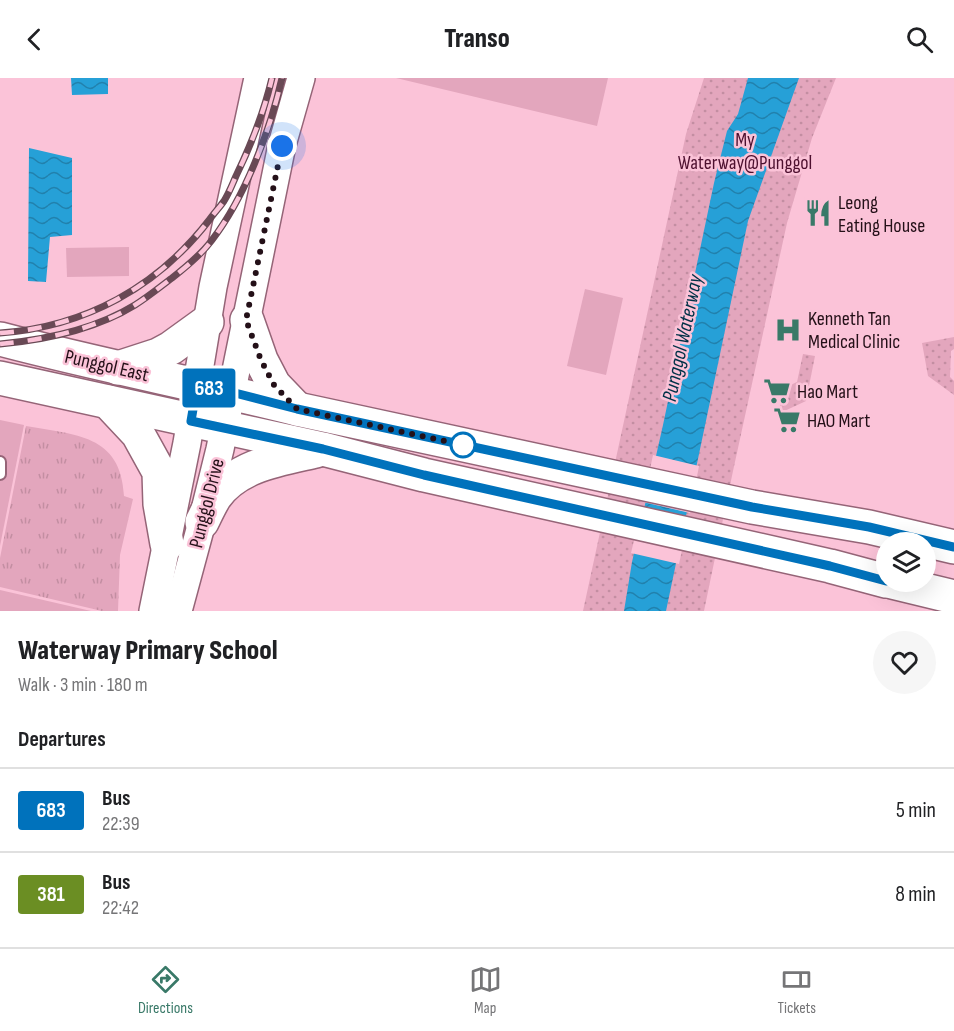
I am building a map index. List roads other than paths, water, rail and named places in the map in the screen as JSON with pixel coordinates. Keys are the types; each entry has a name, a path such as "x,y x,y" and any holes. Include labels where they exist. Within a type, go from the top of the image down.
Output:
{"main road":[{"path":"246,320 261,360 274,385 297,409"},
{"path":"118,368 158,356 207,322"},
{"name":"Punggol East","path":"0,339 297,409 752,507 869,527 954,547"},
{"name":"Punggol East","path":"0,378 323,449 392,468 876,578"},
{"path":"108,402 138,434 159,472 160,504 167,544"},
{"path":"202,522 216,496 245,472 271,462 323,449"},
{"path":"933,592 954,597"}],"street":[{"name":"Punggol Drive","path":"153,611 191,421 213,287 258,78"},
{"name":"Punggol Drive","path":"178,611 224,427 282,146 302,78"}],"lane":[{"path":"0,462 0,474"}],"water":[{"path":"71,78 108,78 108,94 72,95"},
{"name":"Punggol Waterway","path":"748,78 799,78 748,221 666,611 624,611 632,562 714,183 727,131 738,114"},
{"path":"29,148 72,158 72,235 50,237 46,282 28,281"}],"railway":[{"path":"0,333 31,329 90,312 117,299 167,265 190,243 226,198 257,128 272,78"},
{"path":"0,344 34,340 104,321 145,299 198,256 224,223 255,163 271,120 282,78"}],"place":[{"name":"Leong Eating House","path":"818,213"},
{"name":"Kenneth Tan Medical Clinic","path":"788,330"},
{"name":"Hao Mart","path":"777,391"},
{"name":"HAO Mart","path":"787,420"}],"park label":[{"name":"My Waterway@Punggol","path":"745,150"}]}
